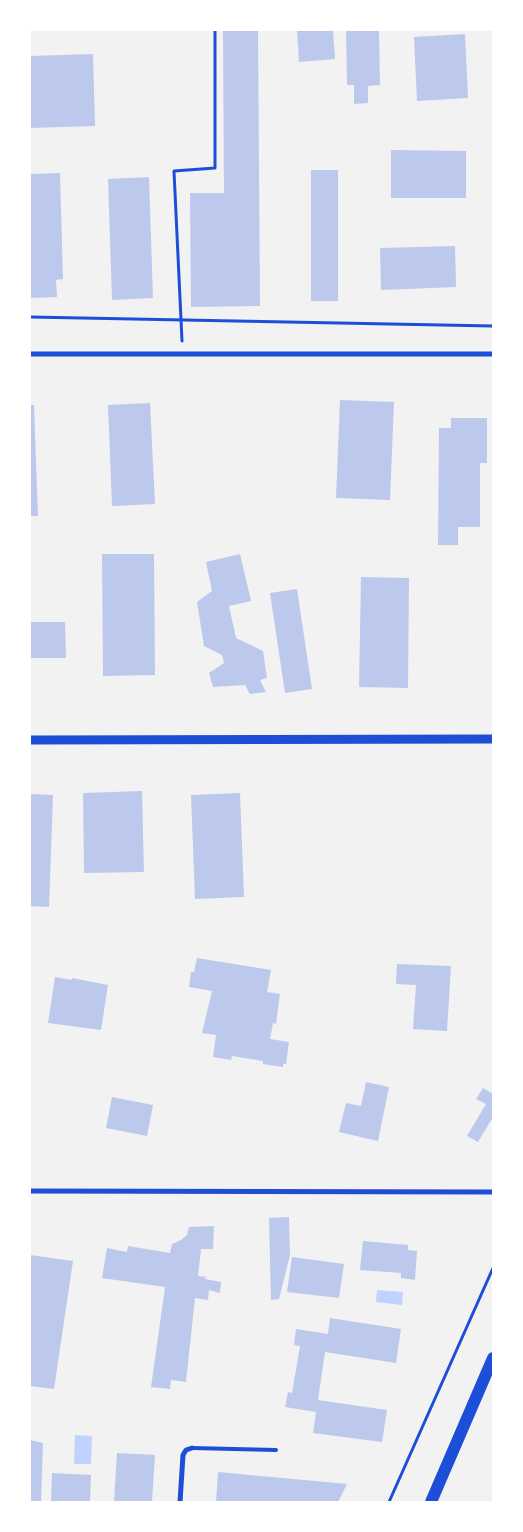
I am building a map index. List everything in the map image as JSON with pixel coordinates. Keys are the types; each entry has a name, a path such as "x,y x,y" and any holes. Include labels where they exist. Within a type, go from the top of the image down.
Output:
{"main road":[{"path":"431,1502 493,1358"}],"street":[{"path":"30,354 493,354"},
{"path":"30,740 493,739"},
{"path":"30,1191 493,1192"},
{"path":"180,1502 183,1455 186,1450 192,1448"}],"lane":[{"path":"192,1448 276,1450"}],"path":[{"path":"183,354 174,170 215,168 214,30"},
{"path":"30,317 493,326"},
{"path":"390,1502 493,1268"}],"water":[{"path":"377,1290 403,1292 402,1305 376,1302"},
{"path":"75,1435 92,1436 91,1464 74,1464"}],"building":[{"path":"223,30 258,30 260,306 191,307 190,193 224,193"},
{"path":"297,30 333,30 335,59 299,62"},
{"path":"346,30 379,30 380,85 368,86 368,103 354,104 354,85 347,85"},
{"path":"465,34 468,98 417,101 414,37"},
{"path":"93,54 95,126 30,128 30,56"},
{"path":"391,150 466,151 466,198 391,198"},
{"path":"311,170 338,170 338,301 311,301"},
{"path":"60,173 63,279 56,280 57,297 30,298 30,174"},
{"path":"149,177 153,298 112,300 108,179"},
{"path":"455,246 456,287 381,290 380,248"},
{"path":"340,400 394,402 390,500 336,498"},
{"path":"150,403 155,504 112,506 108,405"},
{"path":"30,405 34,405 38,516 30,516"},
{"path":"451,418 487,418 487,463 480,463 480,527 458,527 458,545 438,545 439,428 451,428"},
{"path":"102,554 154,554 155,675 103,676"},
{"path":"240,554 251,601 229,606 236,638 263,651 267,678 260,680 266,692 250,694 245,685 213,687 209,673 224,663 222,655 204,646 197,602 212,591 206,562"},
{"path":"361,577 409,578 408,688 359,687"},
{"path":"297,589 312,689 285,693 270,593"},
{"path":"31,622 65,622 66,658 31,658"},
{"path":"142,791 144,872 84,873 83,793"},
{"path":"240,793 244,897 195,899 191,795"},
{"path":"30,794 53,795 49,907 30,906"},
{"path":"197,958 271,970 267,992 280,994 276,1024 273,1023 270,1039 289,1042 286,1064 283,1064 283,1067 263,1064 263,1061 232,1056 231,1060 213,1057 216,1035 202,1033 212,991 189,987 191,972 194,972"},
{"path":"397,964 451,966 447,1031 413,1029 416,985 396,984"},
{"path":"55,977 72,980 72,978 108,985 101,1030 48,1023"},
{"path":"366,1082 389,1087 378,1141 339,1132 346,1103 361,1106"},
{"path":"483,1088 493,1094 493,1117 478,1142 467,1136 486,1104 476,1099"},
{"path":"112,1097 153,1105 147,1136 106,1128"},
{"path":"289,1217 290,1255 279,1299 271,1300 269,1218"},
{"path":"214,1226 213,1249 201,1249 198,1276 221,1282 220,1293 209,1290 208,1300 195,1298 186,1382 171,1380 170,1389 151,1387 165,1287 102,1278 107,1248 127,1252 128,1246 170,1253 172,1244 187,1235 189,1227"},
{"path":"363,1241 408,1245 408,1250 417,1251 415,1280 401,1278 401,1273 360,1270"},
{"path":"30,1255 73,1261 54,1389 30,1386"},
{"path":"292,1257 344,1264 339,1298 287,1292"},
{"path":"330,1318 401,1329 396,1363 325,1352 318,1400 387,1410 382,1442 313,1433 316,1412 285,1407 288,1392 292,1393 300,1346 294,1345 296,1329 328,1334"},
{"path":"30,1440 43,1443 41,1502 30,1502"},
{"path":"117,1453 155,1455 152,1502 114,1502"},
{"path":"218,1472 347,1484 338,1502 216,1502"},
{"path":"52,1473 91,1475 90,1502 51,1502"}]}
